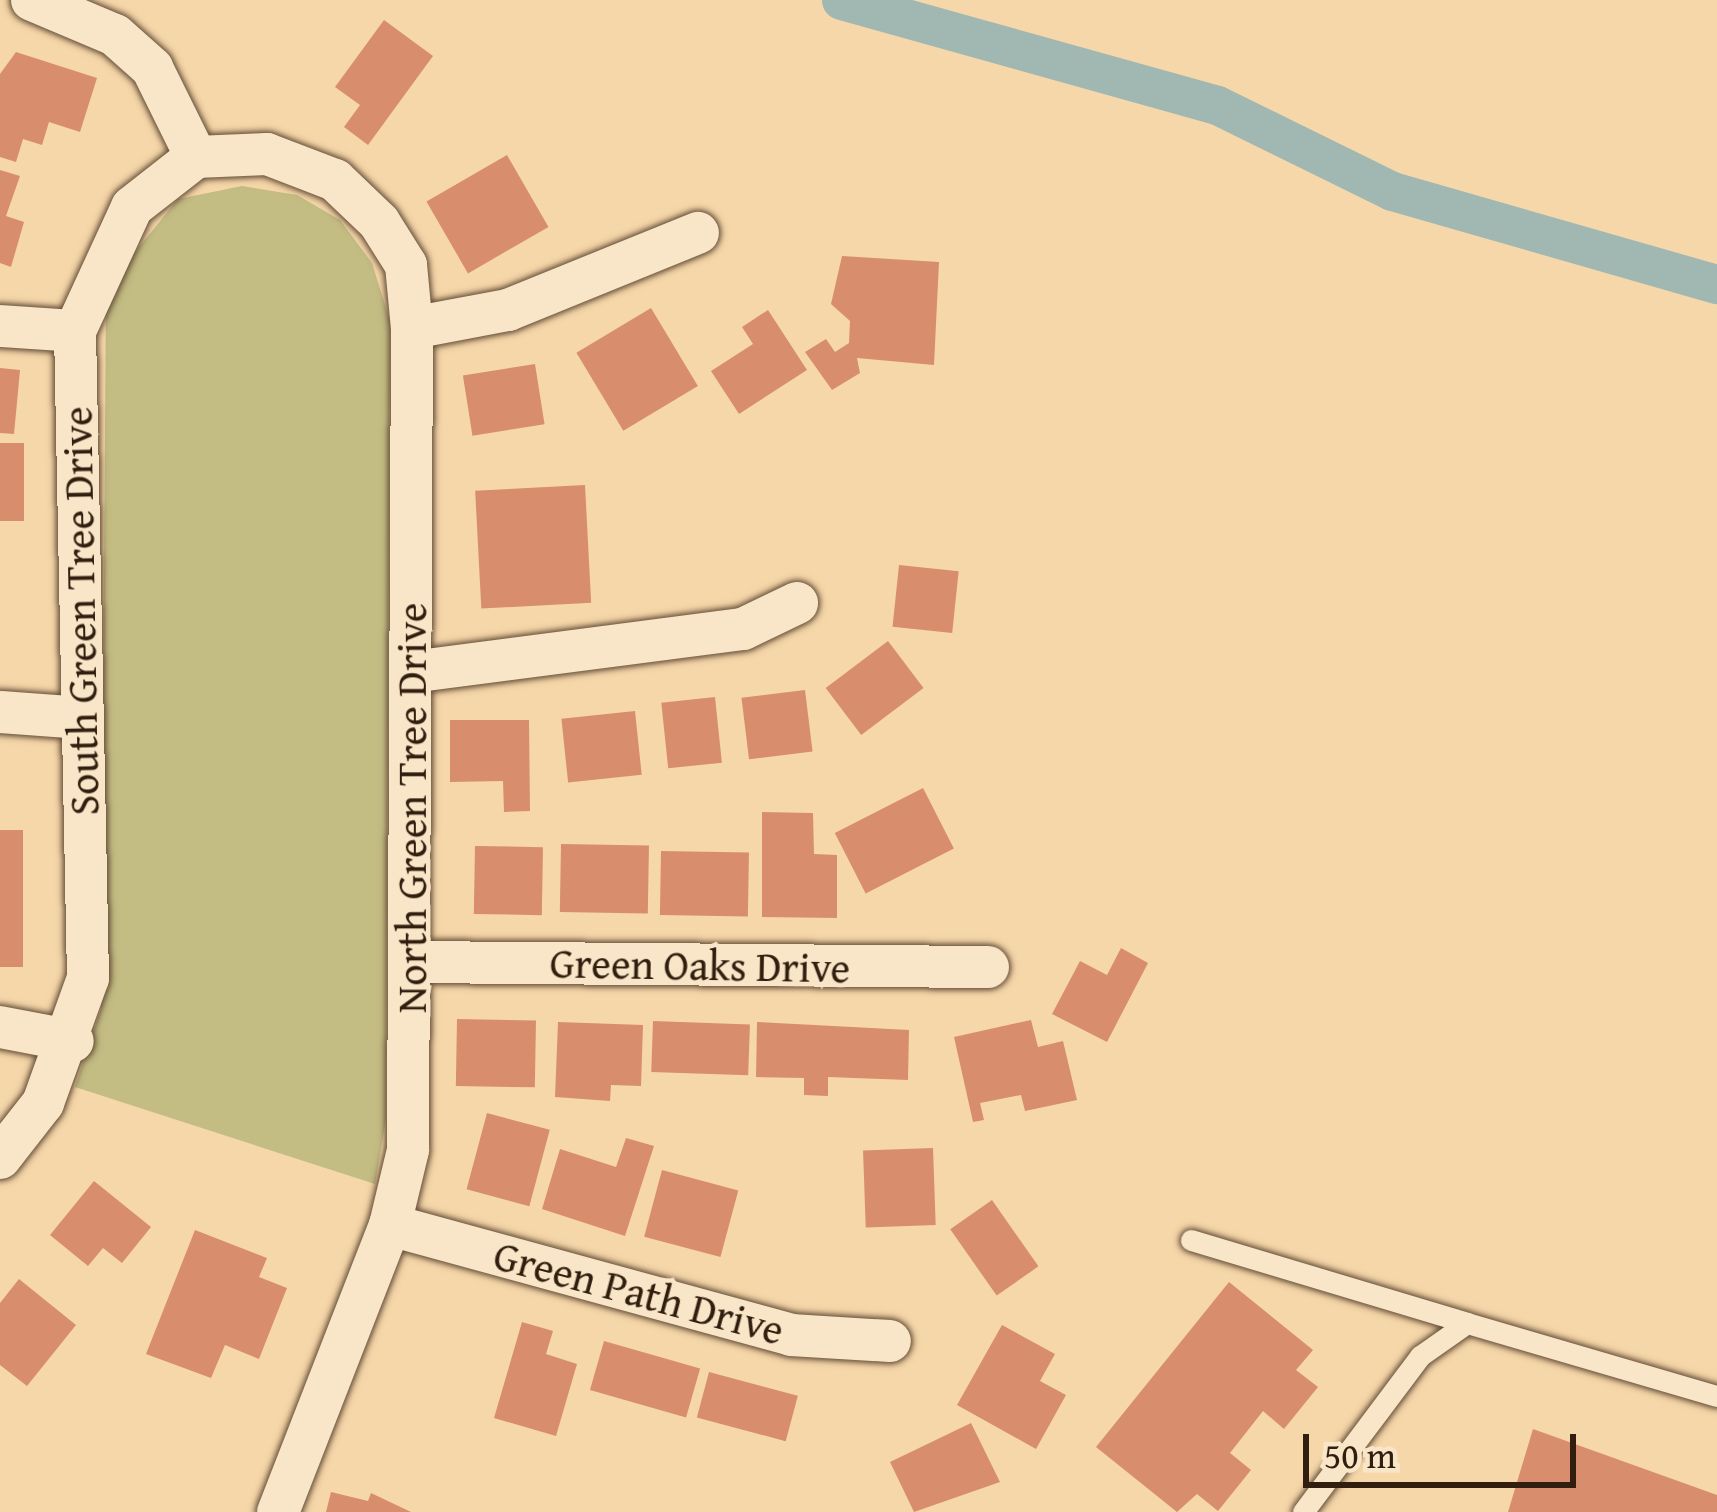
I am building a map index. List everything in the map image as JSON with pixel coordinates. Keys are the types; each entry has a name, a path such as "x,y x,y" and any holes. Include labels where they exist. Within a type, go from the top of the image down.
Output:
{"street":[{"path":"32,0 115,35 152,68 196,158"},
{"name":"North Green Tree Drive","path":"196,158 267,154 335,180 379,222 406,265 412,328 408,1150 390,1225 278,1512"},
{"name":"South Green Tree Drive","path":"0,1157 73,1041 88,978 75,331 132,207 196,158"},
{"path":"412,328 508,310 698,233"},
{"path":"0,326 75,331"},
{"path":"411,672 743,629 796,603"},
{"path":"0,712 82,718"},
{"name":"Green Oaks Drive","path":"412,962 988,967"},
{"path":"0,1027 73,1041"},
{"name":"Green Path Drive","path":"390,1225 791,1335 890,1341"}],"lane":[{"path":"1192,1240 1717,1396"},
{"path":"1303,1512 1420,1356 1467,1323"}],"shaded area":[{"path":"242,186 297,195 340,220 372,263 390,321 386,1119 375,1184 75,1087 101,1009 106,288 178,199"}],"building":[{"path":"384,20 433,56 368,145 344,127 360,105 335,87"},
{"path":"16,52 97,78 80,132 49,122 42,145 23,139 16,162 0,157 0,74"},
{"path":"507,155 548,227 468,273 426,202"},
{"path":"0,170 20,176 6,216 24,222 11,267 0,263"},
{"path":"842,256 939,262 934,365 857,358 860,373 832,390 805,352 826,339 835,352 849,343 850,321 831,304"},
{"path":"651,308 698,386 623,431 576,353"},
{"path":"768,310 807,370 739,414 711,371 753,344 742,327"},
{"path":"535,364 545,424 472,436 463,375"},
{"path":"0,368 20,370 14,434 0,433"},
{"path":"0,443 24,443 24,521 0,521"},
{"path":"585,485 591,603 481,609 475,491"},
{"path":"899,565 959,571 952,633 893,627"},
{"path":"888,641 924,688 861,735 826,688"},
{"path":"805,690 813,752 749,759 741,698"},
{"path":"715,697 722,763 668,768 661,703"},
{"path":"635,711 642,775 568,782 561,719"},
{"path":"450,720 529,720 530,811 504,812 503,781 450,782"},
{"path":"923,788 954,849 866,894 835,833"},
{"path":"762,812 813,813 814,854 837,855 837,918 762,917"},
{"path":"0,830 23,830 23,967 0,967"},
{"path":"561,844 649,846 648,914 560,912"},
{"path":"475,846 543,847 542,915 474,914"},
{"path":"661,851 749,853 748,917 660,915"},
{"path":"1121,948 1148,963 1107,1042 1052,1014 1080,961 1107,975"},
{"path":"457,1019 536,1020 535,1087 456,1086"},
{"path":"1031,1020 1038,1047 1063,1041 1077,1100 1025,1111 1021,1095 980,1103 984,1120 973,1122 954,1037"},
{"path":"653,1021 750,1024 748,1075 651,1072"},
{"path":"558,1022 643,1025 641,1086 611,1085 610,1101 555,1097"},
{"path":"757,1022 909,1030 908,1080 828,1077 828,1096 804,1095 804,1078 756,1077"},
{"path":"487,1113 550,1130 529,1206 467,1189"},
{"path":"626,1138 654,1146 625,1236 542,1209 560,1149 616,1167"},
{"path":"933,1148 936,1225 866,1227 863,1150"},
{"path":"662,1170 738,1190 720,1257 644,1237"},
{"path":"94,1181 151,1227 122,1263 103,1248 88,1266 50,1235"},
{"path":"992,1200 1038,1266 997,1296 950,1229"},
{"path":"195,1230 267,1258 259,1277 287,1288 259,1359 225,1345 211,1378 146,1354"},
{"path":"19,1279 76,1325 27,1386 0,1365 0,1303"},
{"path":"1229,1282 1313,1350 1296,1370 1318,1387 1284,1429 1263,1411 1230,1453 1251,1470 1218,1511 1197,1494 1177,1512 1096,1447"},
{"path":"522,1322 553,1331 546,1354 577,1364 556,1436 494,1418"},
{"path":"1002,1325 1055,1354 1040,1381 1066,1395 1036,1449 957,1405"},
{"path":"604,1341 700,1369 686,1418 590,1390"},
{"path":"709,1372 798,1396 786,1441 697,1417"},
{"path":"971,1423 1000,1482 914,1512 890,1462"},
{"path":"1533,1429 1717,1495 1717,1512 1508,1512"},
{"path":"331,1492 368,1501 371,1493 411,1512 326,1512"}],"waterway":[{"path":"841,0 1217,105 1392,191 1717,284"}]}
